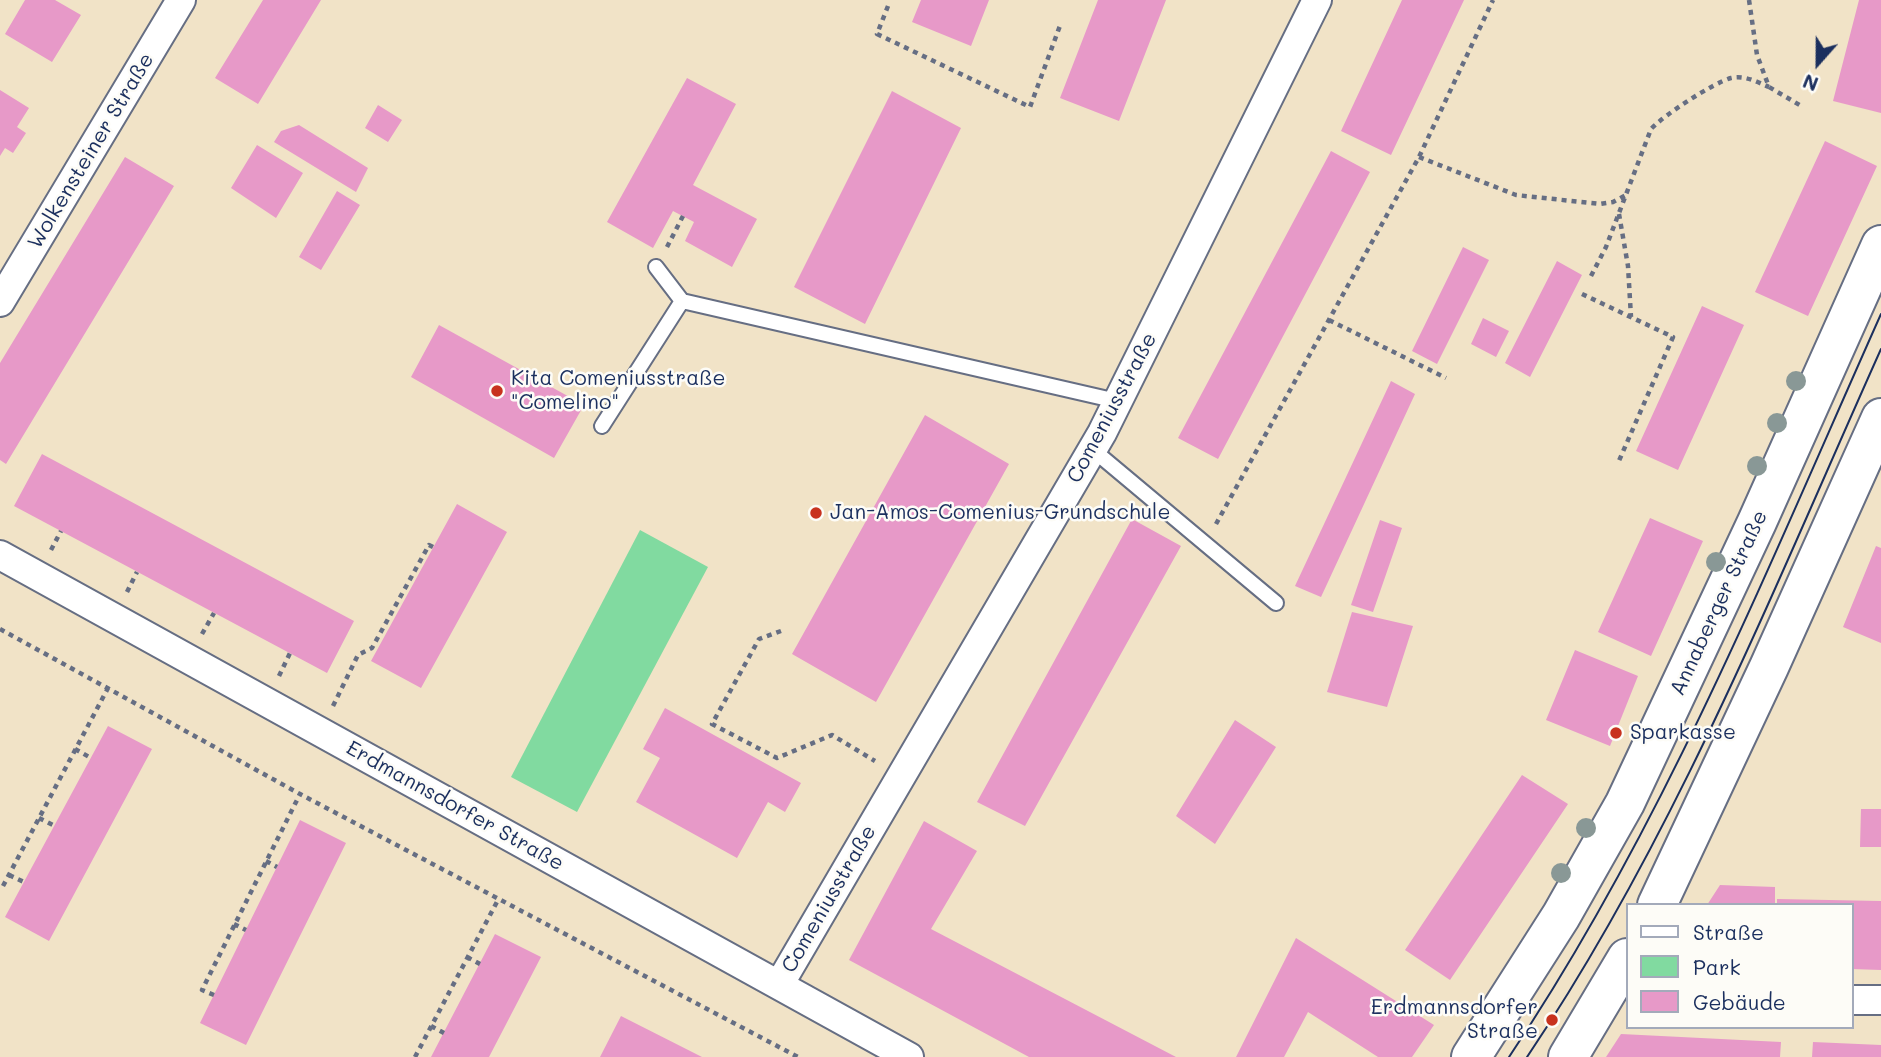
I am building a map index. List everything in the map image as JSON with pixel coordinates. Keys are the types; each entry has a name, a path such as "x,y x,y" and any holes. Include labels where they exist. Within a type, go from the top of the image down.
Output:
{"main road":[{"name":"Annaberger Straße","path":"1471,1057 1561,916 1625,803 1757,522 1881,245"},
{"path":"1658,903 1769,667 1881,418"},
{"path":"1568,1057 1626,960"}],"street":[{"name":"Wolkensteiner Straße","path":"0,302 181,0"},
{"name":"Comeniusstraße","path":"779,985 1092,449 1317,0"},
{"name":"Erdmannsdorfer Straße","path":"0,555 909,1057"},
{"path":"1853,1000 1881,1000"}],"lane":[{"path":"656,267 682,301 1117,401"},
{"path":"602,426 682,301"},
{"path":"1092,449 1276,603"}],"path":[{"path":"1206,544 1419,157 1493,0"},
{"path":"1749,0 1757,55 1769,87"},
{"path":"888,6 877,34 1030,107 1061,23"},
{"path":"1591,276 1619,214 1642,146 1660,119 1713,86 1732,78 1747,78 1769,87 1803,107"},
{"path":"1419,157 1516,195 1600,204 1613,202 1626,195"},
{"path":"1619,214 1628,266 1631,317"},
{"path":"656,267 683,216"},
{"path":"1582,294 1673,337 1618,463"},
{"path":"1329,320 1446,378"},
{"path":"51,549 61,531"},
{"path":"320,732 358,655 372,648 397,608 429,545 433,547"},
{"path":"127,592 137,572"},
{"path":"204,631 214,613"},
{"path":"0,629 300,794 798,1057"},
{"path":"781,631 759,639 712,724 777,758 832,735 901,776"},
{"path":"281,672 290,653"},
{"path":"3,886 108,688"},
{"path":"75,749 91,758"},
{"path":"214,995 202,990 300,794"},
{"path":"39,818 55,826"},
{"path":"266,861 277,867"},
{"path":"9,874 24,883"},
{"path":"415,1057 499,898"},
{"path":"234,924 246,930"},
{"path":"467,957 480,964"},
{"path":"431,1026 444,1033"}],"green space":[{"path":"640,530 708,567 577,812 511,777"}],"building":[{"path":"25,0 55,0 81,15 52,62 5,34"},
{"path":"263,0 321,0 258,104 215,78"},
{"path":"921,0 989,0 971,46 912,22"},
{"path":"1098,0 1166,0 1119,121 1060,98"},
{"path":"1402,0 1464,0 1391,155 1341,131"},
{"path":"1859,0 1881,0 1881,113 1833,101"},
{"path":"687,78 736,104 693,185 757,219 732,267 685,241 694,222 673,211 653,248 607,222"},
{"path":"0,90 29,108 17,127 26,133 13,153 5,148 0,156"},
{"path":"892,91 961,128 865,324 794,287"},
{"path":"378,105 402,120 388,142 365,128"},
{"path":"299,125 368,168 356,192 274,142 281,131"},
{"path":"1825,141 1877,166 1808,316 1755,292"},
{"path":"257,145 303,173 276,218 231,188"},
{"path":"1331,151 1370,172 1218,459 1178,438"},
{"path":"125,157 174,186 6,464 0,460 0,363"},
{"path":"337,191 360,205 321,270 299,257"},
{"path":"1463,247 1489,260 1437,364 1412,351"},
{"path":"1557,261 1582,275 1530,377 1505,363"},
{"path":"1702,306 1744,325 1678,470 1636,451"},
{"path":"1483,318 1509,331 1496,357 1471,344"},
{"name":"Kita Comeniusstraße \"Comelino\"","path":"439,325 584,405 554,458 411,377"},
{"path":"1391,381 1415,394 1321,597 1295,586"},
{"path":"925,415 1009,464 876,702 792,654"},
{"path":"42,454 354,621 327,673 14,506"},
{"path":"457,504 507,532 421,688 371,661"},
{"path":"1650,518 1703,541 1651,656 1598,632"},
{"path":"1132,519 1181,546 1025,826 977,802"},
{"path":"1380,520 1402,528 1373,612 1351,605"},
{"path":"1876,546 1881,548 1881,643 1843,627"},
{"path":"1352,612 1413,626 1387,707 1327,692"},
{"path":"1575,650 1638,676 1610,746 1546,720"},
{"path":"665,708 801,783 785,812 768,802 737,858 636,802 660,758 643,749"},
{"path":"1235,720 1276,747 1215,844 1176,816"},
{"path":"108,726 152,749 49,941 5,917"},
{"path":"1522,775 1568,804 1450,980 1405,950"},
{"path":"1861,809 1881,809 1881,847 1860,847"},
{"path":"300,820 346,843 246,1045 200,1023"},
{"path":"924,821 977,851 931,929 1176,1057 1029,1057 849,960"},
{"path":"1720,885 1775,887 1775,903 1708,903"},
{"path":"1777,899 1881,901 1881,970 1853,969 1853,903 1777,903"},
{"path":"495,934 541,957 489,1057 431,1057"},
{"path":"1296,938 1434,1025 1412,1057 1378,1057 1308,1012 1284,1057 1236,1057"},
{"path":"621,1016 702,1057 600,1057"},
{"path":"1621,1034 1781,1042 1780,1057 1606,1057"},
{"path":"1813,1042 1881,1045 1881,1057 1812,1057"}],"tram line":[{"path":"1509,1057 1565,969 1617,879 1665,787 1755,599 1881,314"},
{"path":"1527,1057 1630,887 1676,800 1761,621 1881,349"}],"place":[{"name":"Kita Comeniusstraße \"Comelino\"","path":"497,391"},
{"name":"Jan-Amos-Comenius-Grundschule","path":"816,513"},
{"name":"Sparkasse","path":"1616,733"},
{"name":"Erdmannsdorfer Straße","path":"1552,1020"}]}
